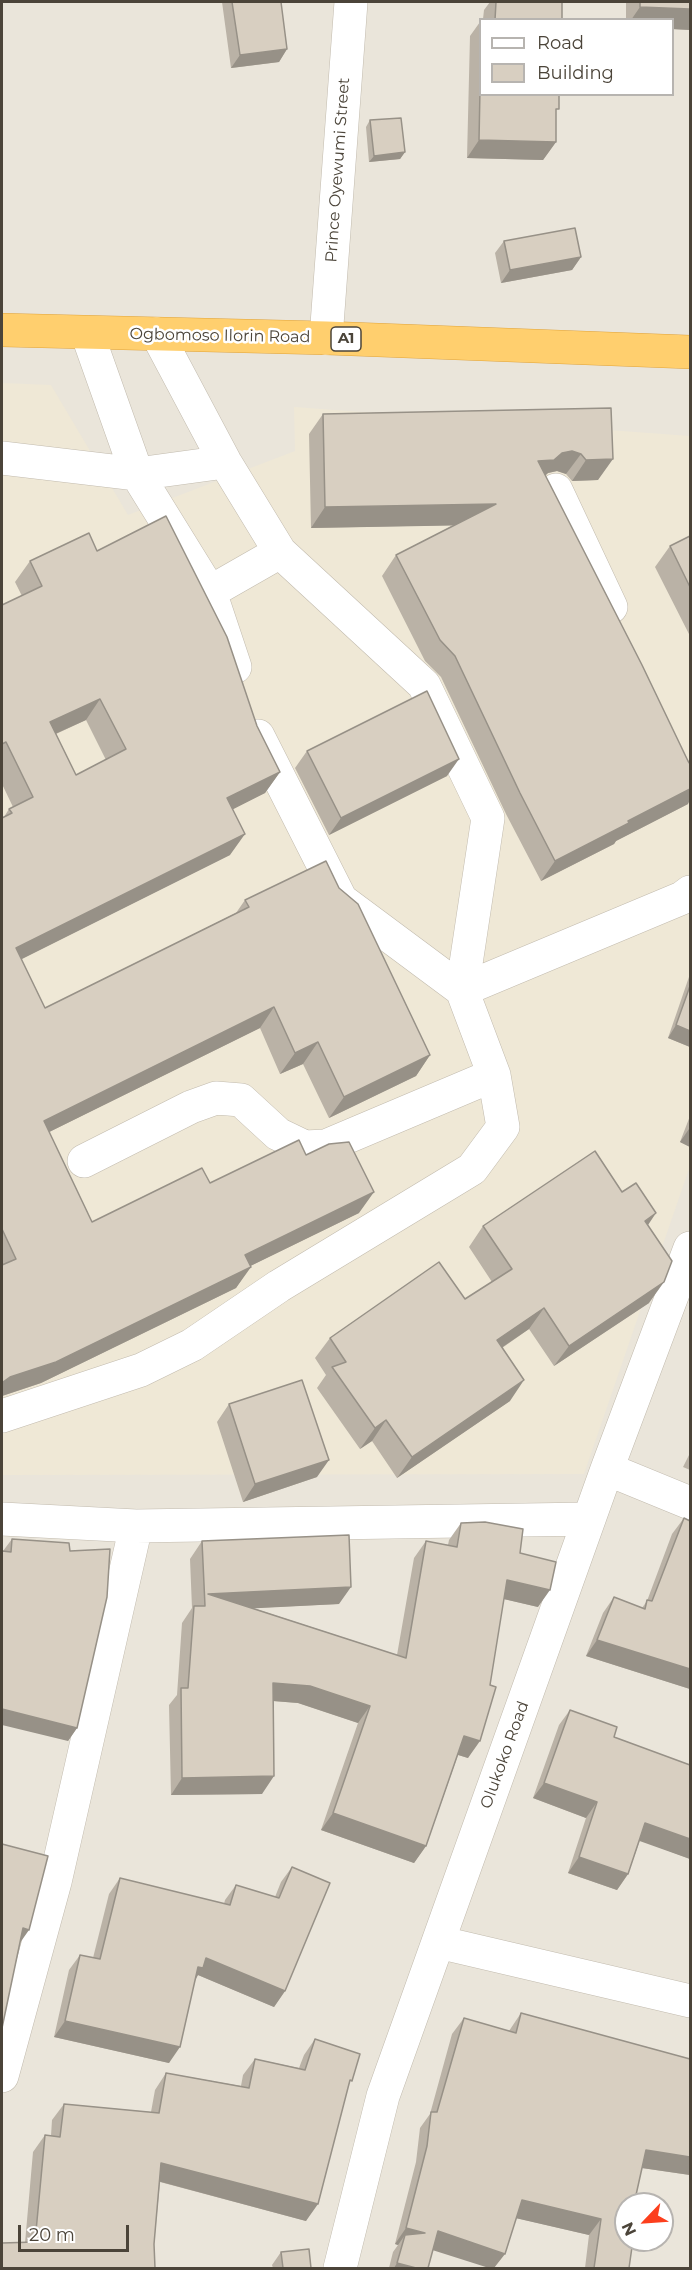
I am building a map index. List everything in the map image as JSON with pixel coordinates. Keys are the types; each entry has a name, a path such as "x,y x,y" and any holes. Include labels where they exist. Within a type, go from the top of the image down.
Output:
{"highway":[{"name":"Ogbomoso Ilorin Road","path":"2,330 326,338 690,352"}],"street":[{"name":"Prince Oyewumi Street","path":"326,338 351,2"},
{"path":"87,333 137,474 210,592 260,741 341,900 462,990"},
{"path":"2,1416 141,1370 192,1344 279,1286 472,1169 504,1127 494,1075 462,990 488,819 424,685 279,552 225,462 157,334"},
{"path":"2,458 137,474 225,462"},
{"path":"556,490 626,638"},
{"path":"210,592 279,552"},
{"path":"462,990 682,898 690,892"},
{"path":"84,1161 191,1107 216,1098 240,1100 278,1134 305,1147 326,1146 494,1075"},
{"name":"Olukoko Road","path":"340,2268 383,2096 607,1469 690,1248"},
{"path":"607,1469 690,1503"},
{"path":"2,1519 136,1526 589,1519"},
{"path":"2,2076 55,1882 136,1526"},
{"path":"438,1942 690,2001"}],"shaded area":[{"path":"2,2 690,2 690,2268 2,2268"},
{"path":"2,383 51,385 128,515 295,451 294,407 690,436 690,1166 584,1474 2,1475"}],"building":[{"path":"232,2 281,2 287,49 240,55"},
{"path":"496,2 562,2 562,18 495,18"},
{"path":"640,2 690,2 690,9 640,7"},
{"path":"480,96 559,96 559,109 556,109 556,142 479,140"},
{"path":"401,118 405,152 374,156 370,120"},
{"path":"575,228 581,257 510,270 504,241"},
{"path":"611,408 613,459 586,460 581,454 572,451 562,453 554,460 538,461 690,764 690,789 555,861 455,656 440,640 396,555 496,504 325,507 323,414"},
{"path":"166,516 227,637 257,726 280,772 227,798 245,834 16,948 45,1008 249,907 245,900 326,861 339,888 358,904 430,1055 344,1097 318,1042 295,1053 274,1007 44,1121 92,1222 202,1168 210,1183 299,1140 306,1155 329,1144 349,1142 374,1192 245,1255 251,1267 56,1362 10,1377 2,1385 2,1265 16,1259 2,1229 2,818 12,813 9,809 33,797 6,742 2,744 2,605 42,586 30,561 89,533 97,551","holes":["100,699 126,749 76,775 50,722"]},
{"path":"690,536 690,587 670,546"},
{"path":"427,691 459,759 341,818 307,751"},
{"path":"690,986 690,1031 676,1025"},
{"path":"595,1151 622,1192 636,1183 656,1213 645,1221 672,1261 664,1282 569,1346 544,1308 497,1340 524,1380 412,1457 386,1420 375,1428 332,1367 346,1362 330,1338 439,1262 465,1299 512,1269 483,1226"},
{"path":"302,1380 329,1460 255,1484 229,1404"},
{"path":"684,1518 690,1521 690,1669 597,1640 614,1597 645,1609 647,1600 652,1601"},
{"path":"485,1522 523,1529 520,1553 556,1562 550,1590 507,1580 490,1685 496,1687 480,1741 464,1736 426,1846 333,1813 370,1706 310,1686 273,1683 274,1776 182,1778 181,1688 188,1688 194,1606 205,1606 202,1541 349,1535 351,1587 208,1594 406,1658 426,1541 457,1547 461,1523"},
{"path":"12,1539 69,1543 70,1551 110,1549 107,1597 77,1728 2,1709 2,1551 11,1552"},
{"path":"570,1710 617,1727 614,1737 690,1765 690,1839 645,1823 628,1874 579,1857 597,1802 544,1783"},
{"path":"2,1844 48,1856 29,1930 23,1928 2,2028"},
{"path":"292,1867 330,1883 285,1991 206,1958 203,1968 198,1967 180,2047 65,2021 80,1955 100,1959 120,1878 230,1905 236,1885 279,1898"},
{"path":"521,2013 690,2059 690,2157 646,2150 637,2192 614,2192 614,2252 631,2252 629,2268 594,2268 601,2219 522,2200 505,2254 438,2231 428,2268 416,2268 397,2263 405,2235 425,2233 406,2228 427,2146 431,2112 437,2112 464,2018 516,2033"},
{"path":"315,2039 360,2054 352,2081 350,2080 318,2204 161,2163 154,2244 155,2268 2,2268 2,2243 35,2242 45,2135 60,2137 64,2104 159,2113 166,2073 249,2088 255,2059 305,2070"},
{"path":"309,2249 311,2268 283,2268 281,2252"}]}
